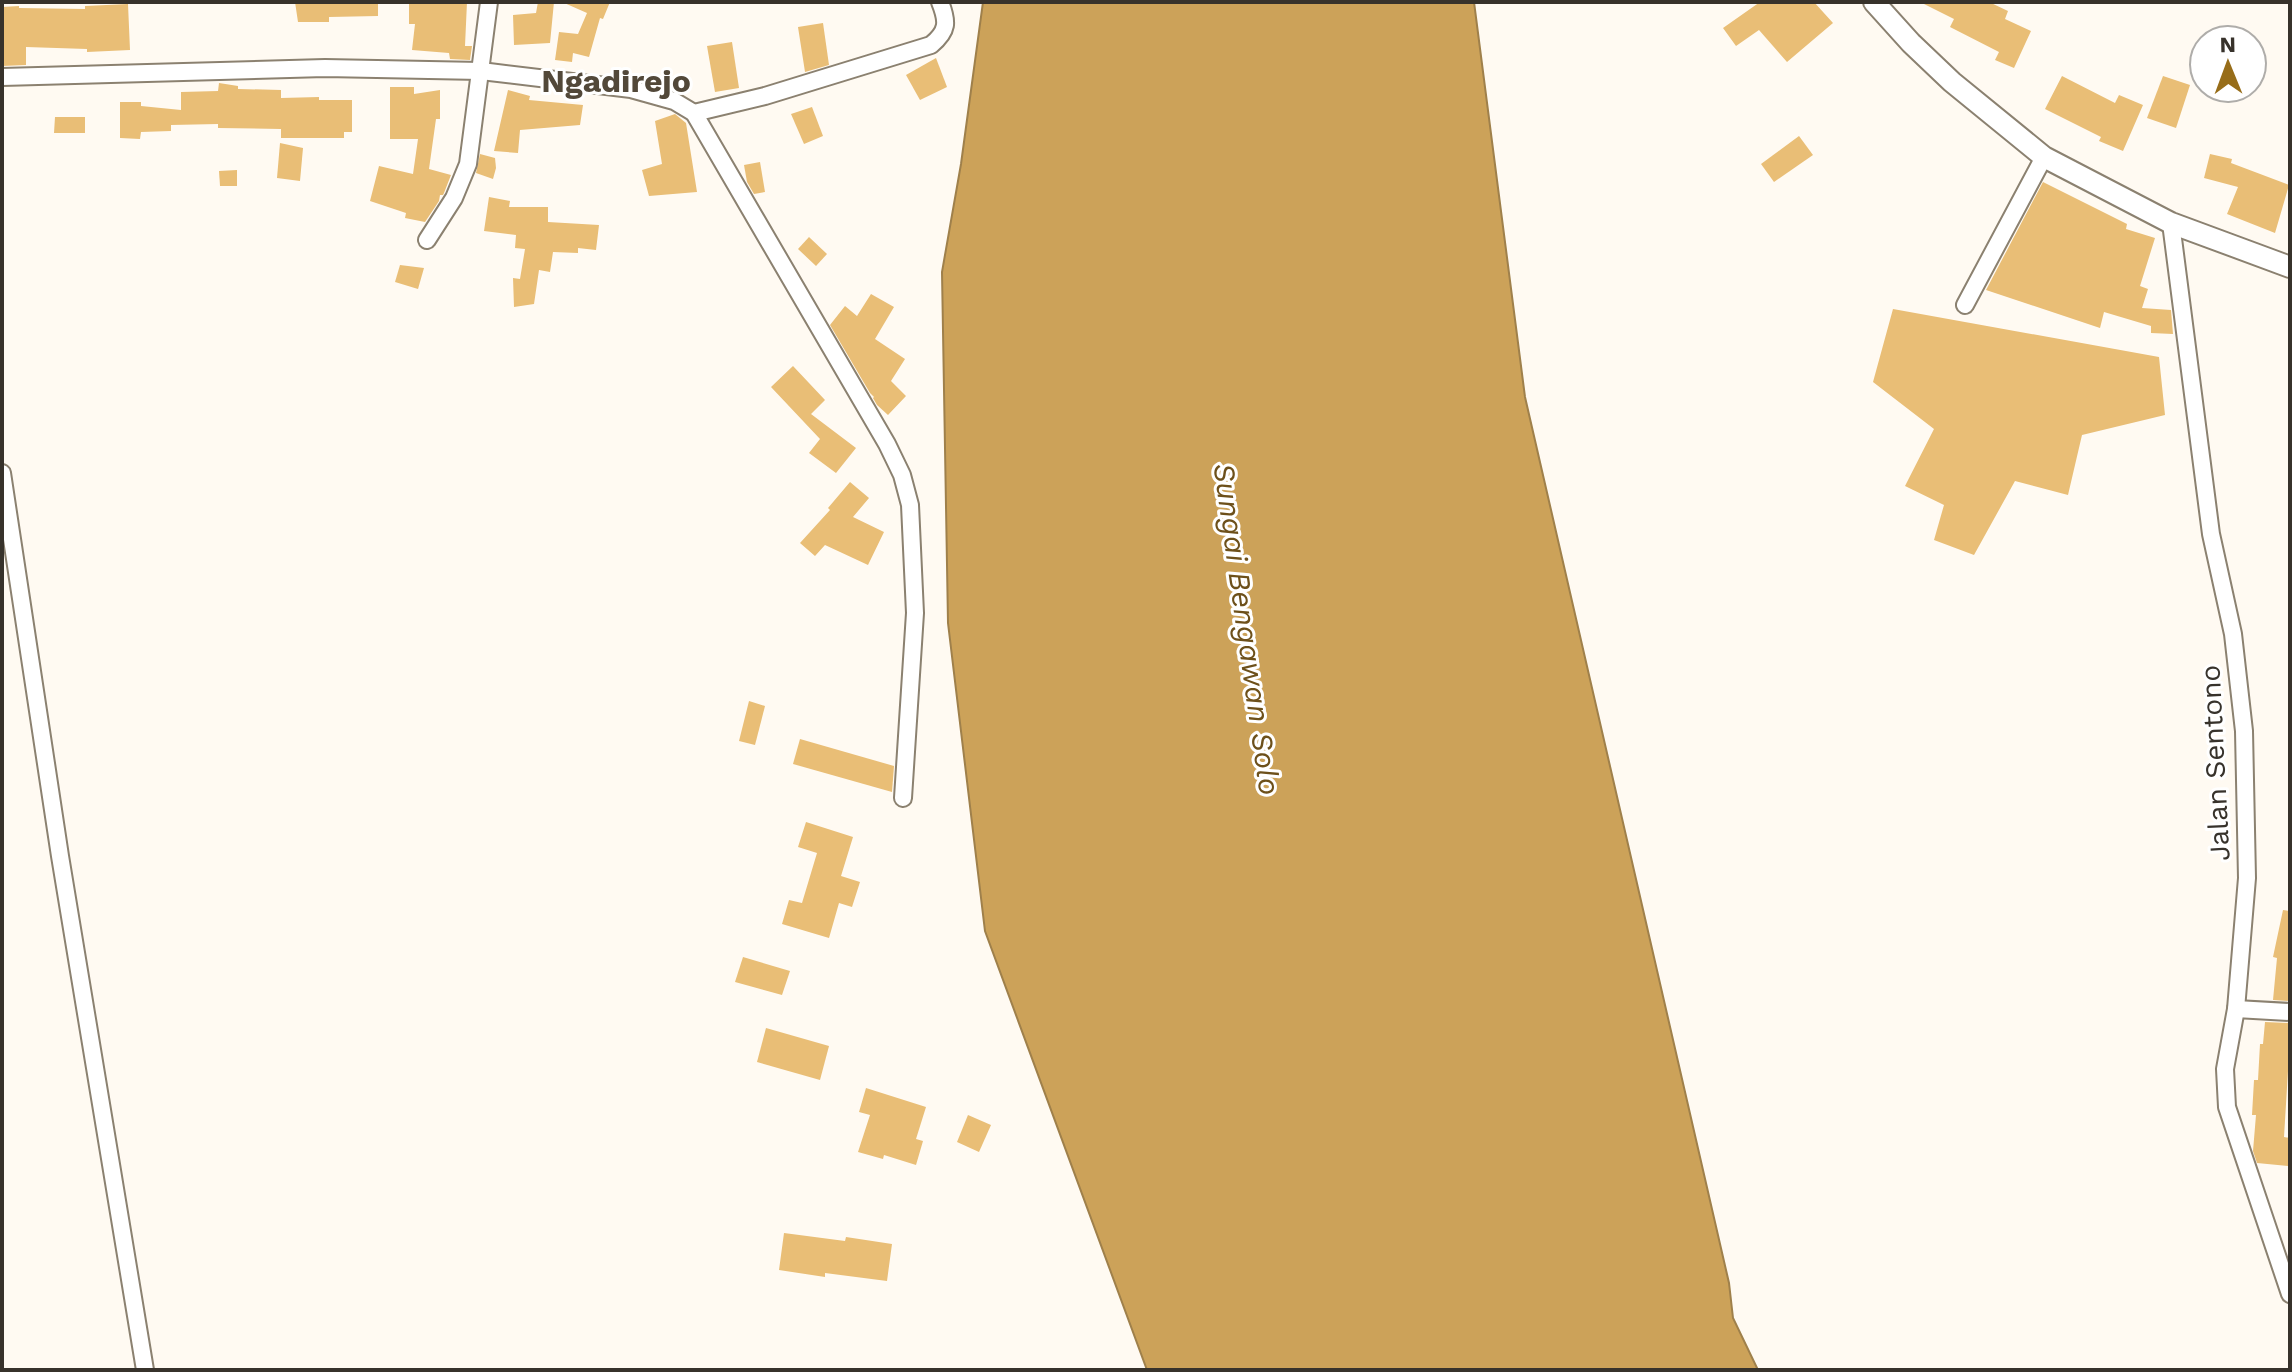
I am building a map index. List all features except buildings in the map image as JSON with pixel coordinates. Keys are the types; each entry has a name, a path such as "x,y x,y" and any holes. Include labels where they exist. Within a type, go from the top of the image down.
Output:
{"street":[{"path":"427,240 454,198 468,164 489,2"},
{"path":"694,113 765,96 931,45 942,36 946,25 940,2"},
{"path":"1874,2 1952,82 2044,157 2171,223 2290,267"},
{"path":"2,77 325,68 481,71 631,89 674,101 694,113 887,444 902,475 910,505 915,613 903,798"},
{"path":"1965,305 2044,157"},
{"name":"Jalan Sentono","path":"2171,223 2211,534 2233,634 2244,731 2247,878 2236,1009 2225,1069 2227,1107 2290,1294"},
{"path":"2,473 63,871 145,1370"},
{"path":"2236,1009 2290,1012"}],"water":[{"name":"Sungai Bengawan Solo","path":"983,2 1474,2 1525,397 1729,1283 1733,1318 1758,1370 1147,1370 985,931 948,623 942,272 961,164"}],"district":[{"name":"Ngadirejo","path":"616,81"}]}
